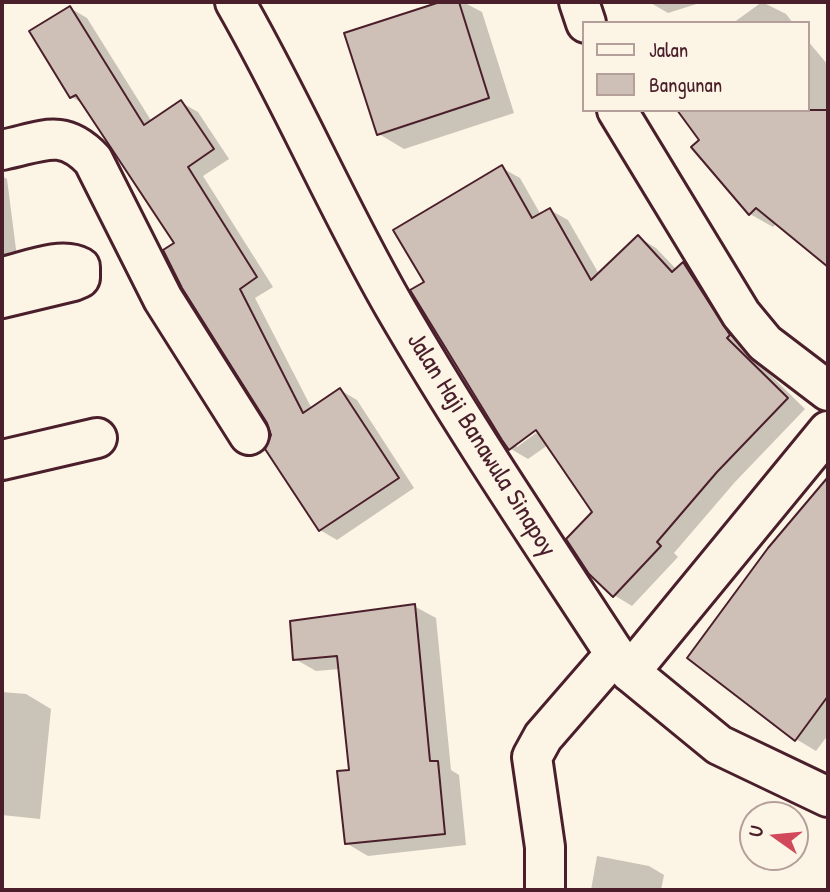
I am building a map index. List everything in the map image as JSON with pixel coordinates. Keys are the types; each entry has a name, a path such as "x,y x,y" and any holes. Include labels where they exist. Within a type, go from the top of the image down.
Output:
{"main road":[{"name":"Jalan Haji Banawula Sinapoy","path":"235,2 300,120 393,303 477,444 623,663 719,745 828,797"},
{"path":"579,2 585,21"},
{"path":"618,112 741,314 765,343 828,391"},
{"path":"2,150 60,138 78,144 93,160 163,299 249,435"},
{"path":"2,277 62,263 73,263 80,267 80,278 73,281 2,298"},
{"path":"545,890 545,847 532,757 543,737 623,663 828,431"},
{"path":"2,460 97,438"}],"building":[{"path":"440,2 459,2 489,98 377,135 344,33"},
{"path":"70,6 144,125 181,100 214,149 188,167 257,277 240,289 303,413 340,388 399,478 319,531 265,449 271,435 267,423 182,288 163,250 174,243 76,95 70,98 29,31"},
{"path":"828,110 828,267 756,208 749,215 691,147 699,140 678,112"},
{"path":"502,165 532,218 550,208 591,280 638,235 672,272 683,262 730,335 727,338 788,398 717,472 657,542 661,546 613,597 589,574 566,539 592,512 536,430 509,450 410,290 424,282 393,230"},
{"path":"828,477 828,696 795,741 687,658 768,548"},
{"path":"415,604 430,761 438,761 445,834 345,844 337,771 349,770 337,656 293,660 290,621"}]}
